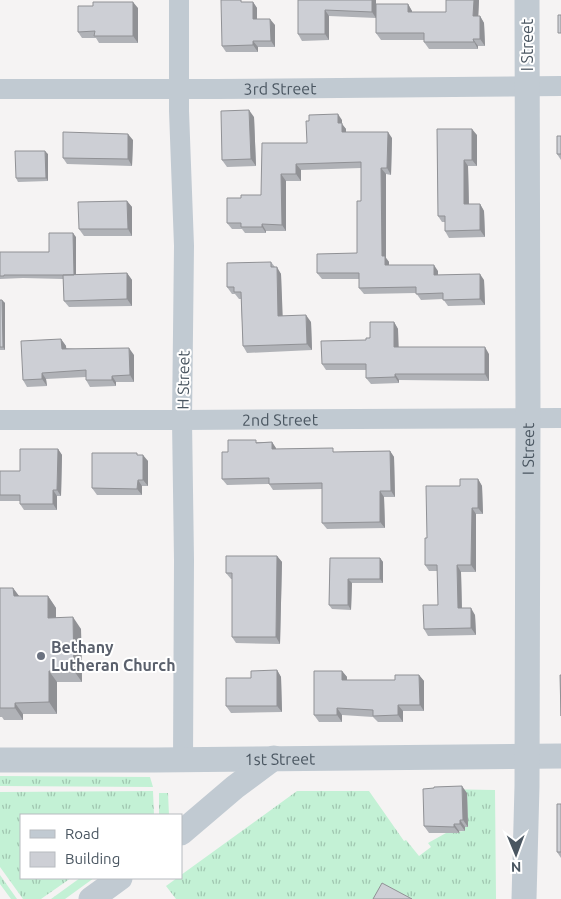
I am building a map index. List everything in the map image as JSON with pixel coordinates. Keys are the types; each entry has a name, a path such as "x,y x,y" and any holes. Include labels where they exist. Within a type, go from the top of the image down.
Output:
{"street":[{"name":"H Street","path":"179,0 179,88 184,246 182,420 184,760"},
{"name":"I Street","path":"524,899 527,756 527,0"},
{"name":"3rd Street","path":"0,89 561,86"},
{"name":"2nd Street","path":"0,420 561,418"},
{"name":"1st Street","path":"0,760 561,756"},
{"path":"182,832 235,787 274,758"},
{"path":"91,899 119,879"}],"green space":[{"path":"0,776 150,777 153,787 0,786"},
{"path":"437,789 495,790 496,899 176,899 166,886 176,879 182,879 182,874 297,791 369,791 404,841 406,840 419,856 431,847 428,843 446,833 464,831 465,827 468,827"},
{"path":"153,791 154,814 20,814 20,879 70,879 41,899 23,899 0,867 0,792"},
{"path":"159,793 168,793 169,814 159,814"},
{"path":"0,875 17,899 11,899 0,884"},
{"path":"79,879 93,879 65,899 51,899"}],"building":[{"path":"221,0 253,2 253,19 270,19 271,41 253,41 253,45 222,46"},
{"path":"298,0 372,0 372,12 325,10 325,34 298,34"},
{"path":"446,0 474,0 473,16 480,16 480,39 473,39 474,42 424,42 424,33 376,33 376,4 408,4 408,12 446,12"},
{"path":"93,2 133,2 133,36 94,36 95,31 78,32 78,6 93,6"},
{"path":"558,15 561,15 561,33 558,33"},
{"path":"249,110 251,159 222,160 221,111"},
{"path":"338,114 338,123 342,123 342,132 388,132 387,168 381,168 382,256 385,256 385,265 434,265 434,275 480,274 480,299 443,300 443,293 416,294 416,287 359,288 359,273 317,273 317,254 357,253 357,201 361,201 361,162 296,164 296,174 281,174 282,225 262,224 262,227 241,227 241,223 227,223 227,198 241,198 241,195 261,195 262,143 307,143 306,121 309,121 309,115"},
{"path":"437,129 472,129 472,160 464,160 464,204 480,204 480,230 445,231 445,216 438,216"},
{"path":"63,132 128,134 128,159 63,158"},
{"path":"557,136 561,136 561,154 557,154"},
{"path":"15,151 45,151 46,178 16,178"},
{"path":"127,201 128,229 79,229 78,202"},
{"path":"49,233 73,233 74,275 0,276 0,252 49,252"},
{"path":"271,262 271,267 277,267 278,316 306,315 307,344 243,346 241,292 234,292 234,287 227,287 227,263"},
{"path":"127,273 127,299 64,301 63,275"},
{"path":"0,300 2,300 3,347 0,347"},
{"path":"370,322 394,322 394,347 485,347 485,374 395,374 395,377 366,378 366,364 322,364 321,341 366,340 366,338 370,338"},
{"path":"61,339 62,349 129,348 130,375 112,376 112,380 86,380 86,370 42,373 42,379 23,380 21,341"},
{"path":"228,440 256,440 256,443 272,442 272,449 333,448 333,452 390,451 391,491 380,491 380,522 322,523 322,483 269,484 269,478 222,479 222,452 228,452"},
{"path":"20,449 58,449 57,490 53,490 53,504 20,504 20,495 0,495 0,471 20,471"},
{"path":"92,453 137,453 137,455 143,455 143,480 138,480 137,489 92,488"},
{"path":"460,479 478,479 478,508 472,508 471,565 457,565 458,608 471,608 471,628 424,629 423,605 438,605 437,565 425,565 425,538 427,538 426,486 460,486"},
{"path":"226,556 277,556 276,637 232,637 232,573 226,573"},
{"path":"330,558 380,558 380,579 348,579 348,605 329,605"},
{"name":"Bethany Lutheran Church","path":"0,588 13,588 14,596 48,596 48,618 73,617 74,671 49,671 49,702 15,703 15,708 0,708"},
{"path":"277,670 277,706 226,706 226,678 251,678 251,671"},
{"path":"314,671 342,671 342,680 395,680 395,675 419,675 420,705 398,705 398,715 373,716 373,710 337,708 337,715 314,715"},
{"path":"560,675 561,675 561,716"},
{"path":"462,786 463,820 460,820 460,824 454,824 454,827 424,826 423,789"},
{"path":"557,804 561,804 561,852 557,852"},
{"path":"382,883 412,899 373,899"}],"place":[{"name":"Bethany Lutheran Church","path":"41,656"}]}
